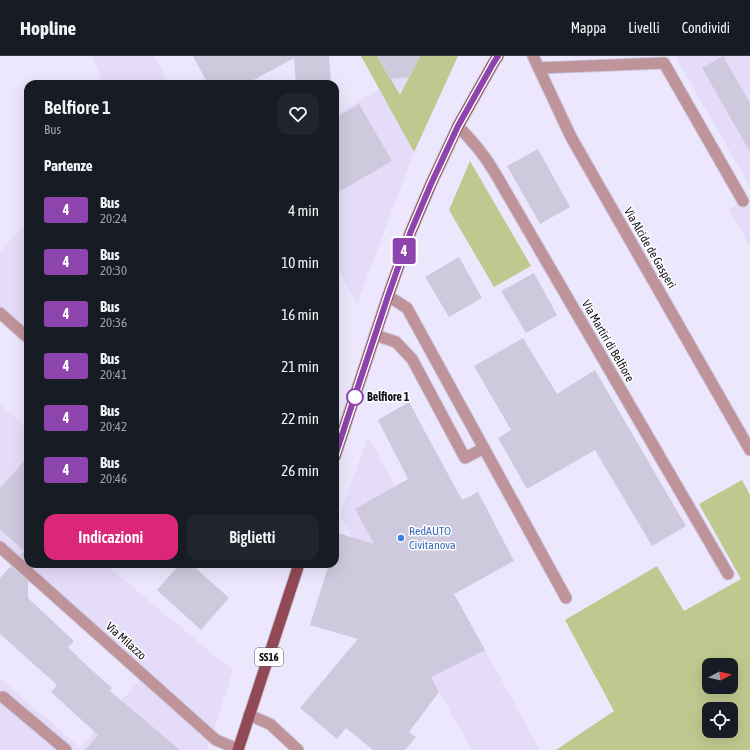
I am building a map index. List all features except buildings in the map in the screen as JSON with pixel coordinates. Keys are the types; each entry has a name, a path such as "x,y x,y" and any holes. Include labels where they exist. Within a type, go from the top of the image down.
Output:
{"main road":[{"path":"339,444 411,231 458,126 498,56"},
{"name":"SS16","path":"238,749 298,568"}],"street":[{"name":"Via Alcide de Gasperi","path":"533,56 571,137 750,450"},
{"path":"539,68 664,63 742,201"},
{"name":"Via Martiri di Belfiore","path":"458,126 485,156 728,574"},
{"path":"388,296 407,308 566,598"},
{"path":"0,313 24,334"},
{"path":"375,335 396,342 412,359 465,458 484,448"},
{"name":"Via Milazzo","path":"0,547 216,740 238,749"},
{"path":"3,697 66,750"},
{"path":"250,715 270,724 298,750"}],"shaded area":[{"path":"92,56 154,56 167,80 101,80"},
{"path":"361,56 458,56 414,152 357,304 339,271 339,113 380,89"},
{"path":"675,56 750,56 750,186 679,63"},
{"path":"750,196 750,246 729,209"},
{"path":"24,225 24,334 0,313 0,252"},
{"path":"0,404 24,425 24,568 110,568 233,671 207,750 0,750 0,678 80,748 144,675 0,547"},
{"path":"368,436 540,750 472,750 340,515"}],"green space":[{"path":"361,56 377,56 400,95 420,56 458,56 414,152"},
{"path":"470,161 531,266 494,287 449,210"},
{"path":"742,480 750,495 750,750 556,750 614,711 565,620 657,566 684,611 741,579 699,504"}],"bus line":[{"name":"4","path":"339,444 411,231 458,126 498,56"}],"place":[{"name":"Belfiore 1","path":"355,397"},
{"name":"RedAUTO Civitanova","path":"401,538"}]}
